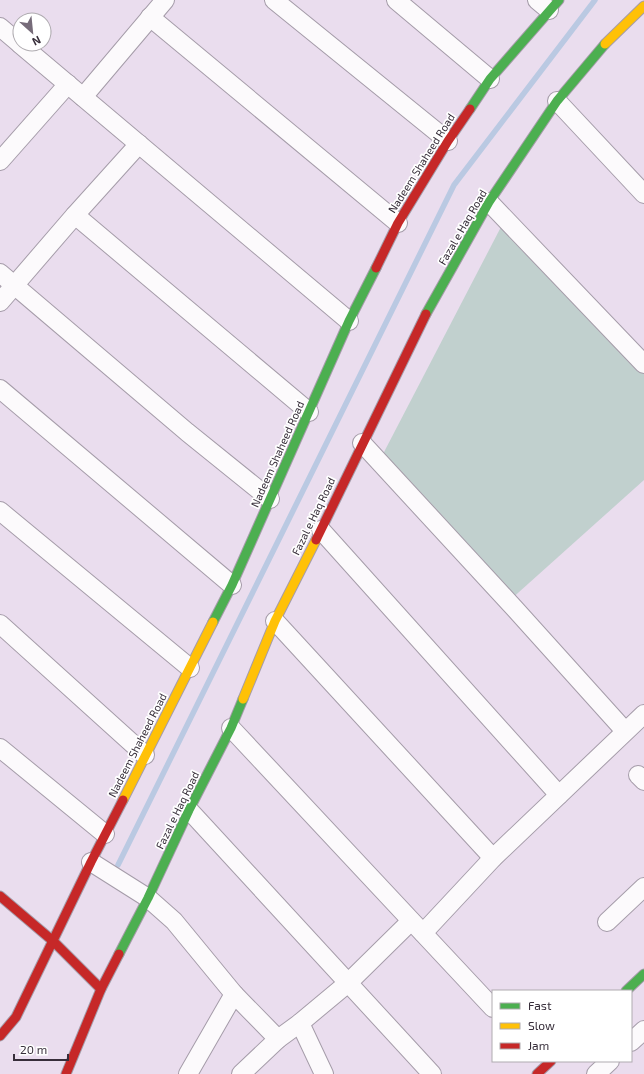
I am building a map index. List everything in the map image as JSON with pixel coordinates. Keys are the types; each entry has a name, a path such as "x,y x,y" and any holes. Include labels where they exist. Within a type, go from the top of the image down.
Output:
{"street":[{"path":"83,97 165,0"},
{"path":"274,0 448,141"},
{"path":"396,0 490,79"},
{"name":"Nadeem Shaheed Road","path":"0,1036 16,1017 105,834 232,585 349,321 398,223 448,141 490,79 548,3"},
{"name":"Fazal e Haq Road","path":"66,1074 101,989 148,898 189,810 231,728 275,620 321,530 421,322 489,202 557,101 606,43 644,6"},
{"path":"150,17 398,223"},
{"path":"0,27 12,37"},
{"path":"30,52 349,321"},
{"path":"0,161 68,84"},
{"path":"557,101 644,194"},
{"path":"0,302 139,144"},
{"path":"489,202 644,364"},
{"path":"75,215 309,412"},
{"path":"0,273 187,432 270,499"},
{"path":"0,389 232,585"},
{"path":"362,443 625,731"},
{"path":"0,511 190,668"},
{"path":"321,530 559,795"},
{"path":"275,620 492,858"},
{"path":"0,624 145,755"},
{"path":"241,1074 278,1039 300,1023 417,927 644,714"},
{"path":"231,728 492,1007"},
{"path":"0,748 105,834"},
{"path":"189,810 432,1074"},
{"path":"91,862 148,898 174,921 234,994 278,1039"},
{"path":"607,922 644,887"},
{"path":"2,903 53,941 101,989"},
{"path":"627,990 644,974"},
{"path":"188,1074 234,994"},
{"path":"300,1023 324,1074"},
{"path":"632,1041 644,1030"},
{"path":"596,1074 609,1062"}],"shaded area":[{"path":"502,225 644,372 644,480 509,601 383,454"}],"waterway":[{"path":"118,865 454,185 595,0"}],"traffic: fast":[{"path":"470,109 490,79 559,0"},
{"path":"426,314 489,202 557,101 605,44"},
{"path":"213,622 232,585 349,321 376,268"},
{"path":"119,954 148,898 189,810 231,728 243,699"},
{"path":"627,990 644,974"}],"traffic: slow":[{"path":"605,44 644,6"},
{"path":"243,699 275,621 316,540"},
{"path":"123,800 213,622"}],"traffic: jam":[{"path":"376,268 398,223 448,141 470,109"},
{"path":"316,540 426,314"},
{"path":"0,1036 16,1017 91,862 123,800"},
{"path":"0,896 53,941 101,989"},
{"path":"66,1074 101,989 119,954"},
{"path":"537,1074 550,1062"}]}
